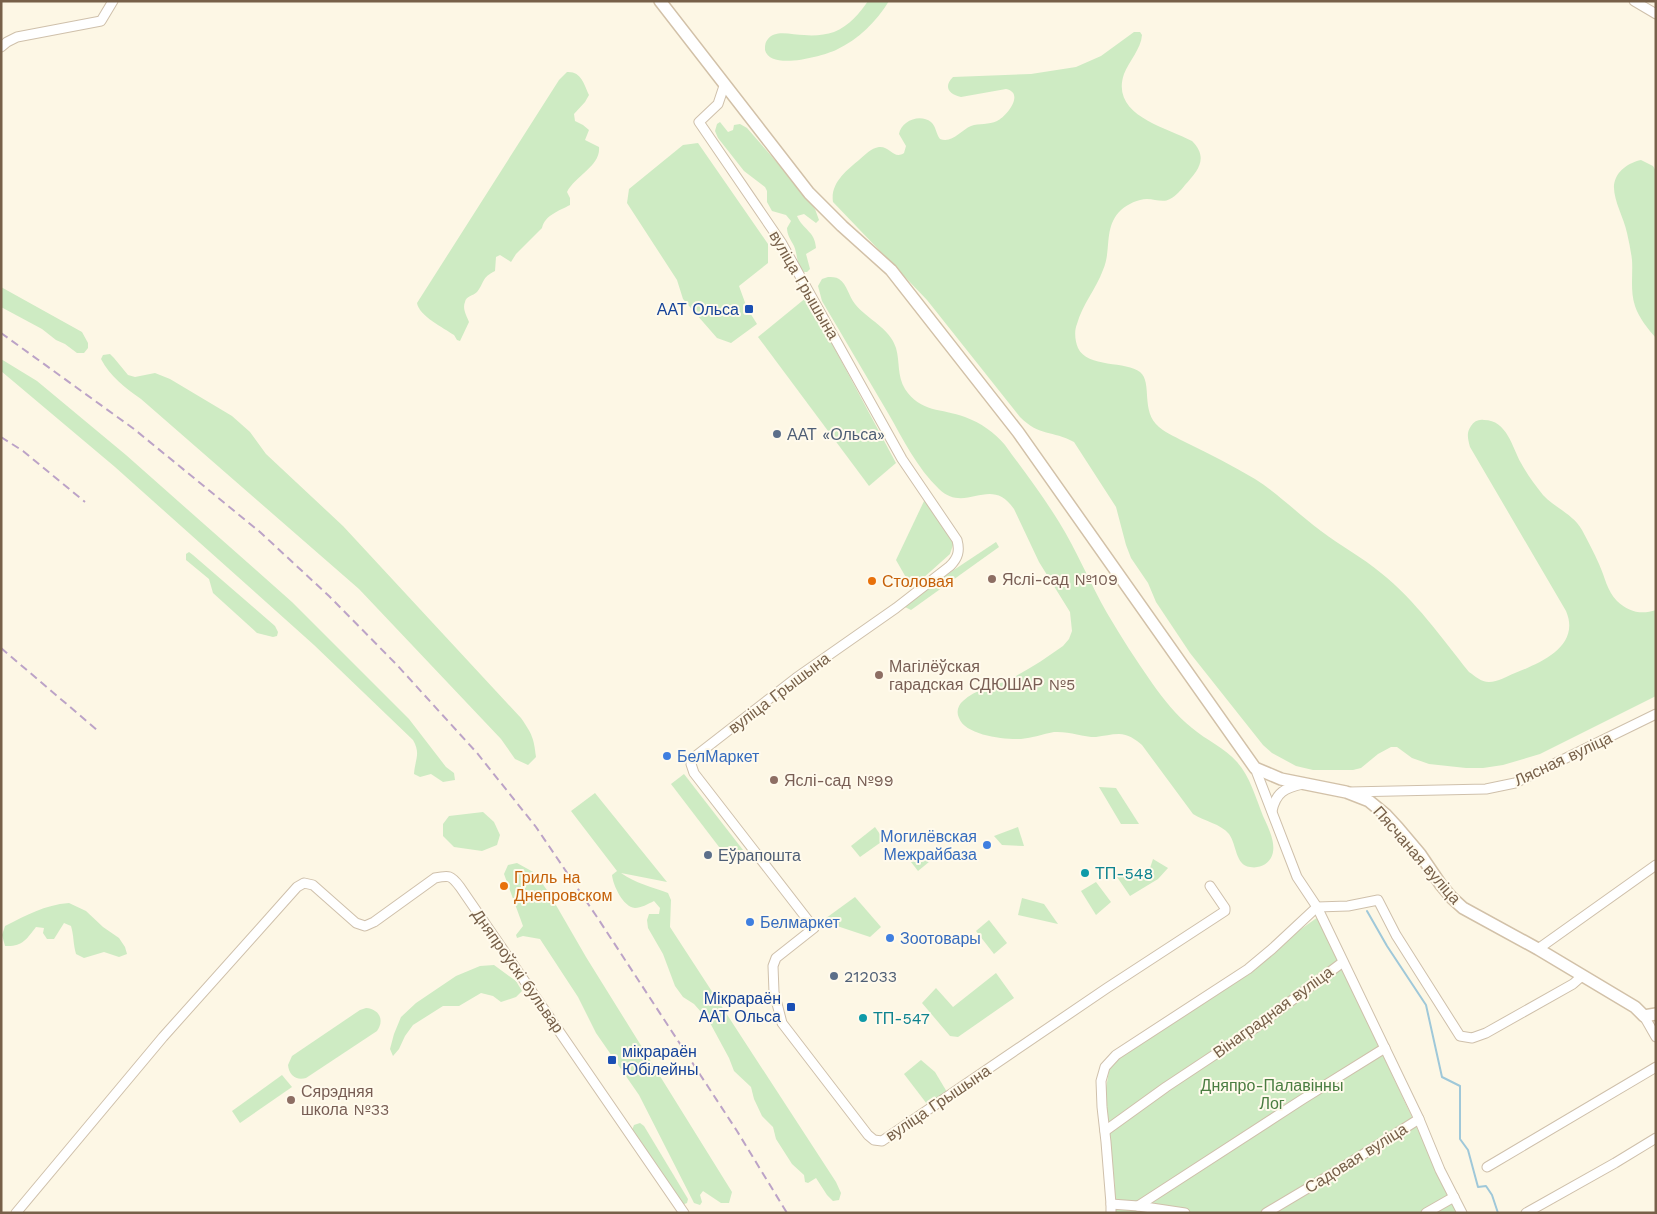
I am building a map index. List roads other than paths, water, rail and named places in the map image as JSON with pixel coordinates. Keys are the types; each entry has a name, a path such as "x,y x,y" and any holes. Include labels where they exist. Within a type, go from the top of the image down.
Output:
{"street":[{"path":"1,47 18,37 101,21 113,1"},
{"path":"660,1 724,86 809,193 891,270 1018,432 1254,768 1297,877 1317,907 1462,1213"},
{"path":"1634,1 1656,14"},
{"name":"вуліца Грышына","path":"724,86 718,104 699,122 780,242 902,459 957,540 959,547 956,560 950,566 896,608 796,678 693,758 691,764 694,773 814,928 776,958 773,966 774,992 782,1023 868,1135 874,1140 882,1141 1107,988 1225,911 1225,908 1210,886"},
{"name":"Лясная вуліца","path":"1346,792 1486,789 1515,783 1656,714"},
{"name":"Пясчаная вуліца","path":"1254,768 1281,778 1346,792 1369,801 1386,815 1420,854 1452,898 1470,911 1650,1015"},
{"path":"1272,811 1274,801 1278,795 1290,787 1305,784"},
{"path":"1538,949 1656,865"},
{"name":"Дняпроўскі бульвар","path":"16,1213 163,1038 297,887 304,884 313,885 356,923 365,926 374,922 435,878 447,876 454,879 684,1213"},
{"path":"1185,1213 1138,1206 1111,1208 1102,1107 1101,1080 1103,1072 1107,1064 1116,1055 1248,969 1317,907 1348,906 1378,900 1396,935 1460,1036 1472,1038 1486,1033 1573,984 1582,976"},
{"name":"Вінаградная вуліца","path":"1105,1131 1166,1087 1255,1028 1342,962"},
{"path":"1650,1015 1656,1037"},
{"path":"1138,1206 1385,1048"},
{"path":"1487,1167 1656,1067"},
{"name":"Садовая вуліца","path":"1266,1213 1419,1119"},
{"path":"1526,1213 1656,1138"},
{"path":"1426,1213 1454,1197"}],"waterway":[{"path":"1367,911 1387,946 1426,1005 1442,1077 1460,1086 1460,1139 1468,1150 1478,1187 1486,1186 1492,1195 1498,1213"}],"railway":[{"path":"1,333 134,429 260,532 329,596 397,665 477,753 536,827 597,917 737,1131 787,1213"},
{"path":"1,437 23,451 85,502"},
{"path":"1,648 97,730"}],"place":[{"name":"ААТ Ольса","path":"749,309"},
{"name":"ААТ «Ольса»","path":"777,434"},
{"name":"Яслі-сад №109","path":"992,579"},
{"name":"Столовая","path":"872,581"},
{"name":"Магілёўская гарадская СДЮШАР №5","path":"879,675"},
{"name":"БелМаркет","path":"667,756"},
{"name":"Яслі-сад №99","path":"774,780"},
{"name":"Могилёвская Межрайбаза","path":"987,845"},
{"name":"Еўрапошта","path":"708,855"},
{"name":"ТП-548","path":"1085,873"},
{"name":"Гриль на Днепровском","path":"504,886"},
{"name":"Белмаркет","path":"750,922"},
{"name":"Зоотовары","path":"890,938"},
{"name":"212033","path":"834,976"},
{"name":"Мікрараён ААТ Ольса","path":"791,1007"},
{"name":"ТП-547","path":"863,1018"},
{"name":"мікрараён Юбілейны","path":"612,1060"},
{"name":"Сярэдняя школа №33","path":"291,1100"}],"park label":[{"name":"Дняпро-Палавінны Лог","path":"1272,1094"}]}
